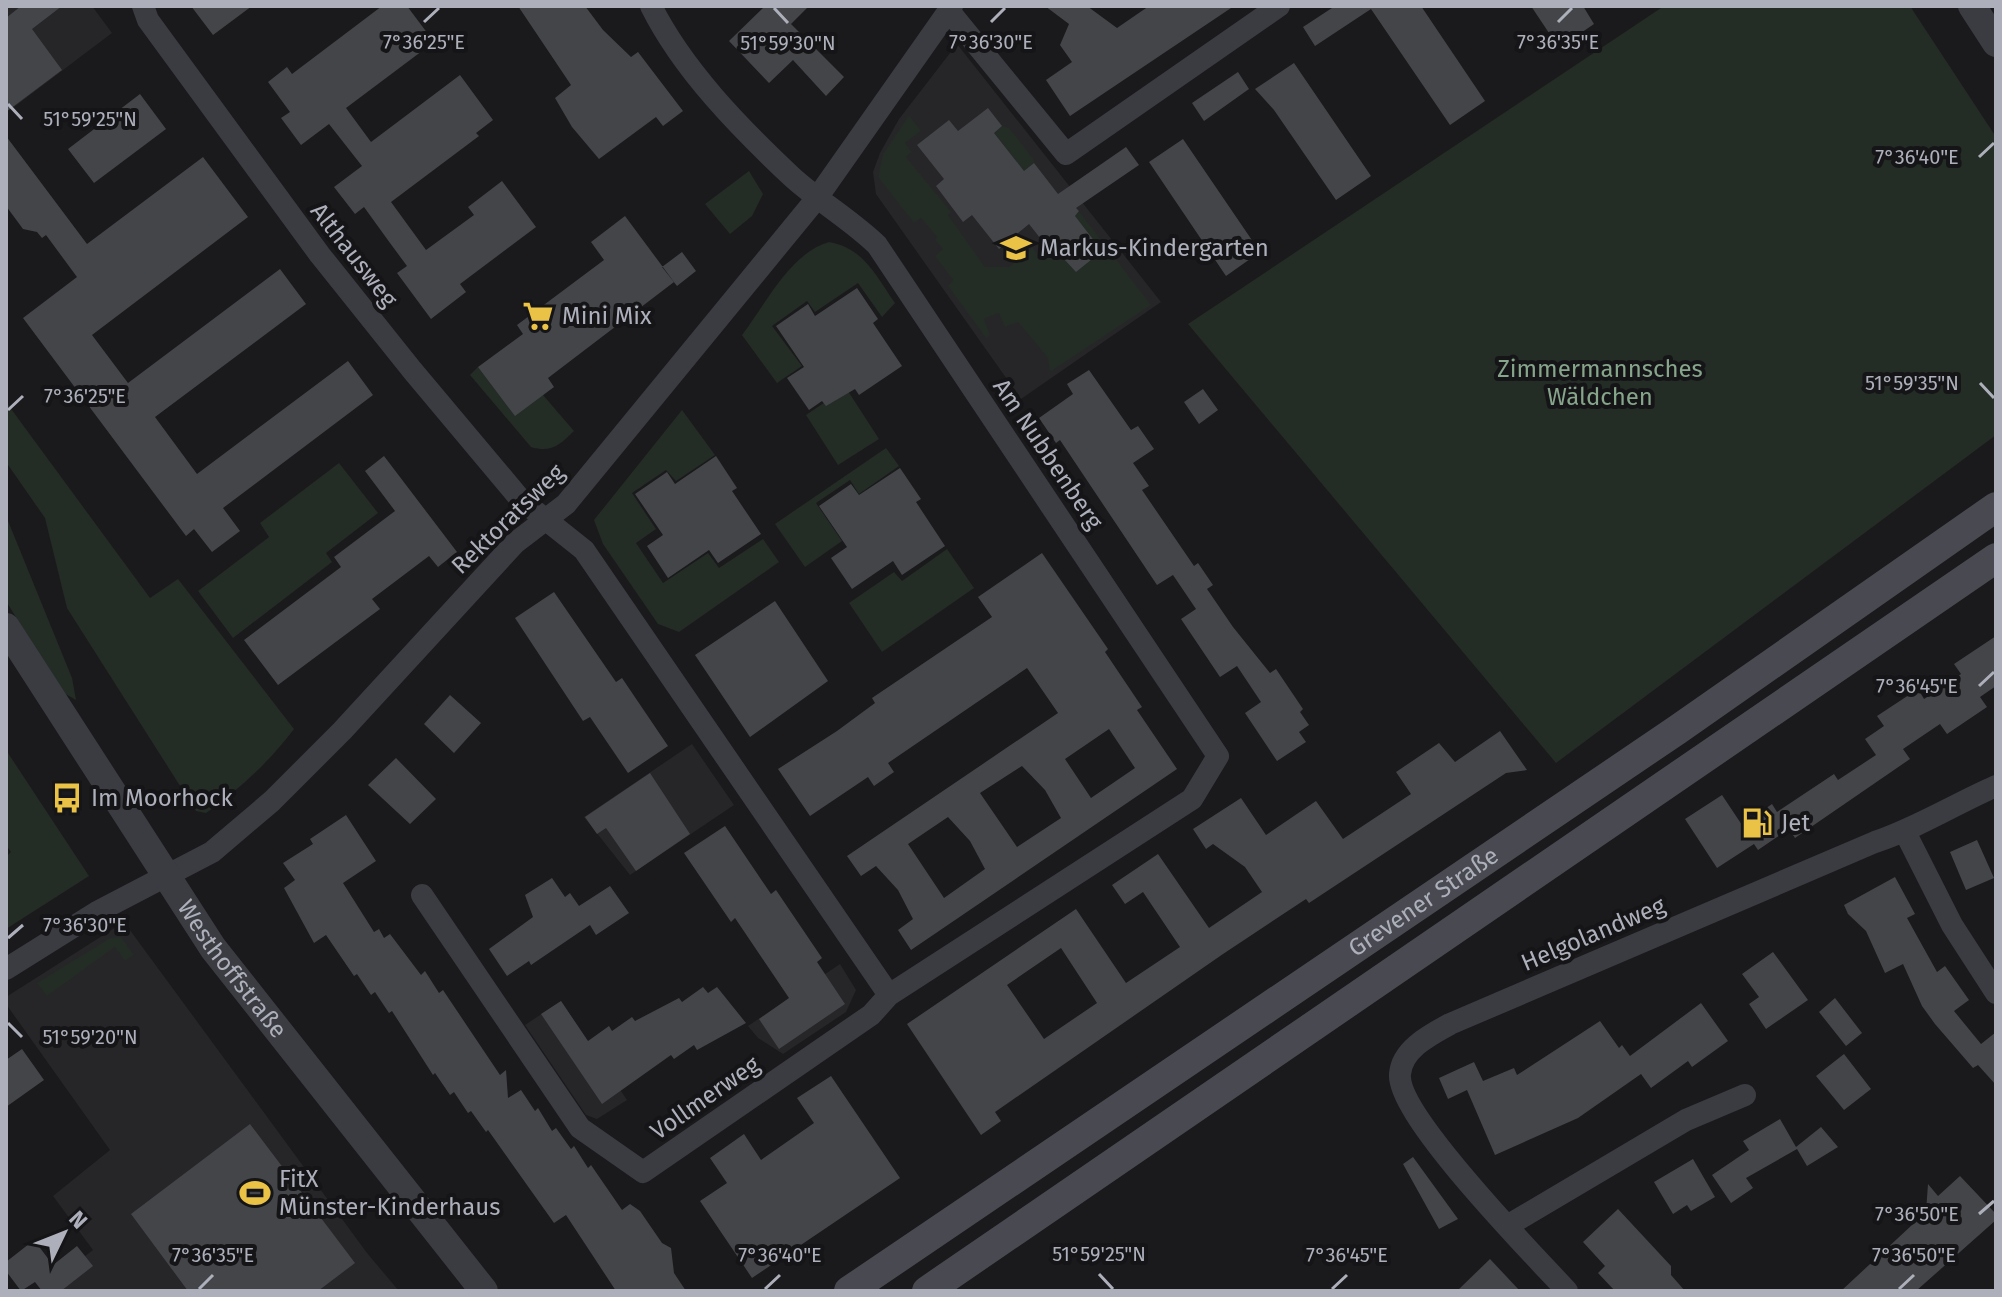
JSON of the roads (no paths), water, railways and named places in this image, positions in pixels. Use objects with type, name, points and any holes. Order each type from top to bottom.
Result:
[{"type":"main road","name":"Grevener Straße","points":[[849,1291],[1677,730],[1996,507]]},
{"type":"main road","name":"Grevener Straße","points":[[927,1291],[1996,558]]},
{"type":"street","name":"Althausweg","points":[[143,6],[148,20],[320,255],[521,500],[545,519]]},
{"type":"street","points":[[651,6],[668,41],[720,101],[817,198]]},
{"type":"street","points":[[950,8],[1066,154],[1279,6]]},
{"type":"street","points":[[1972,6],[1996,43]]},
{"type":"street","name":"Rektoratsweg","points":[[6,969],[97,912],[212,852],[272,801],[342,731],[515,543],[576,492],[817,198],[950,8]]},
{"type":"street","name":"Am Nubbenberg","points":[[817,198],[850,220],[885,256],[1218,756]]},
{"type":"street","points":[[545,519],[584,550],[889,995]]},
{"type":"street","name":"Westhoffstraße","points":[[6,627],[167,877],[237,979],[484,1291]]},
{"type":"street","name":"Vollmerweg","points":[[422,895],[580,1128],[643,1172],[871,1015],[889,995],[1192,799],[1218,756]]},
{"type":"street","name":"Helgolandweg","points":[[1567,1291],[1455,1166],[1412,1108],[1399,1078],[1402,1064],[1413,1048],[1450,1024],[1875,842],[1905,832],[1939,811],[1996,786]]},
{"type":"street","points":[[1905,832],[1952,925],[1996,993]]},
{"type":"street","points":[[1507,1226],[1686,1120],[1745,1095]]},
{"type":"place","name":"Markus-Kindergarten","points":[[1016,248]]},
{"type":"place","name":"Mini Mix","points":[[538,316]]},
{"type":"place","name":"Im Moorhock","points":[[67,798]]},
{"type":"place","name":"Jet","points":[[1757,823]]},
{"type":"place","name":"FitX Münster-Kinderhaus","points":[[255,1193]]},
{"type":"park label","name":"Zimmermannsches Wäldchen","points":[[1600,383]]}]
